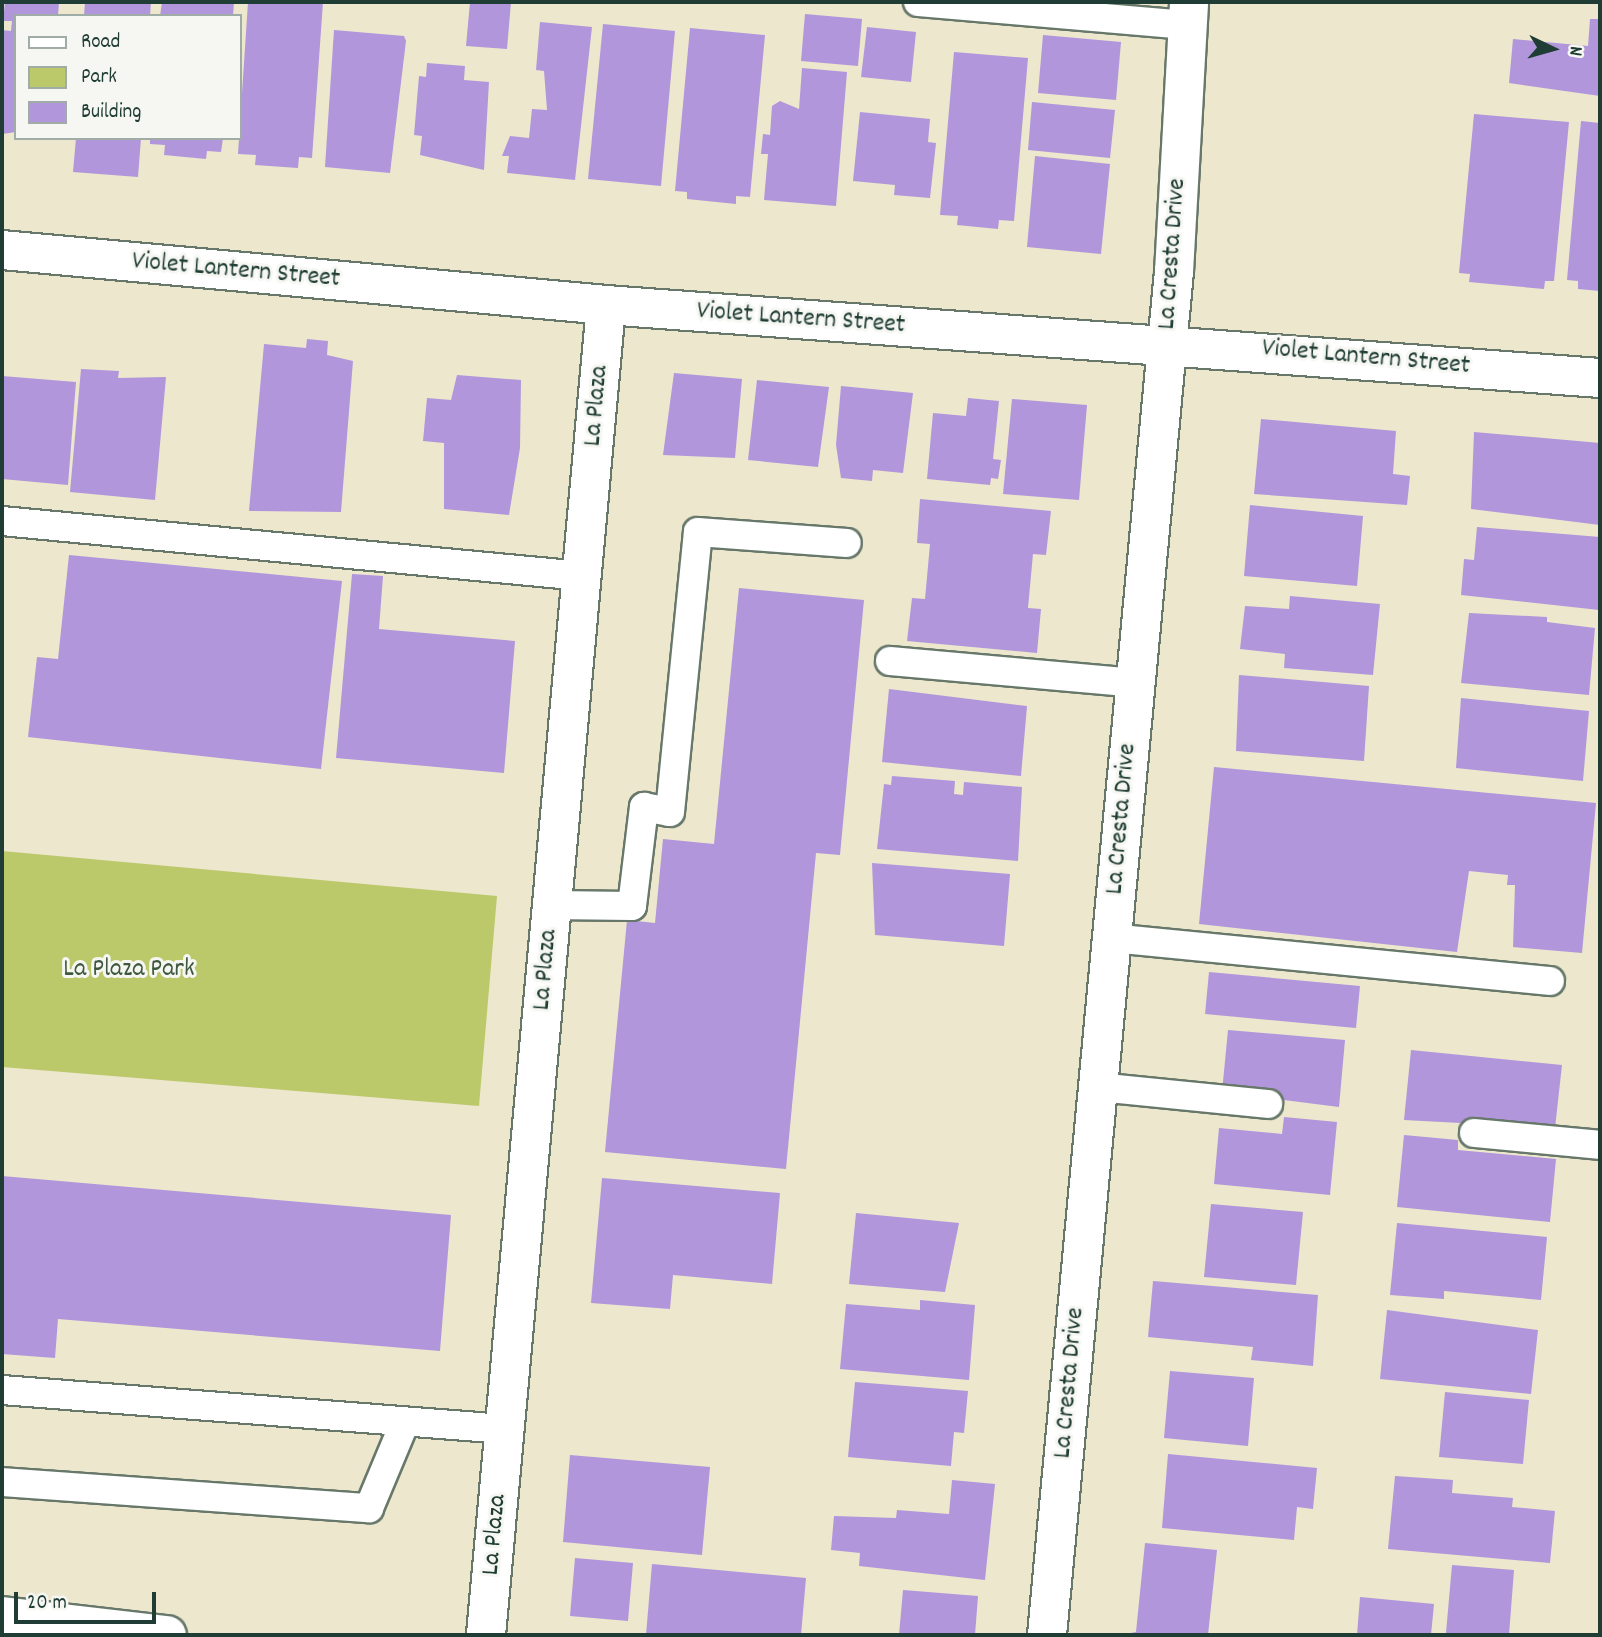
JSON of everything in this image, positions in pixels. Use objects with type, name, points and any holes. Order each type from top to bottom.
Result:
[{"type":"street","name":"La Cresta Drive","points":[[1047,1635],[1166,343],[1188,13]]},
{"type":"street","name":"Violet Lantern Street","points":[[2,250],[607,305],[1166,343],[1600,378]]},
{"type":"street","name":"La Plaza","points":[[486,1635],[607,305]]},
{"type":"street","points":[[2,1616],[167,1635]]},
{"type":"lane","points":[[918,2],[1188,13]]},
{"type":"lane","points":[[2,521],[582,576]]},
{"type":"lane","points":[[552,905],[632,906],[644,807],[670,812],[698,532],[847,543]]},
{"type":"lane","points":[[890,661],[1135,684]]},
{"type":"lane","points":[[1111,938],[1550,981]]},
{"type":"lane","points":[[1098,1087],[1268,1104]]},
{"type":"lane","points":[[1474,1133],[1600,1145]]},
{"type":"lane","points":[[2,1390],[504,1429]]},
{"type":"lane","points":[[2,1482],[369,1508],[405,1422]]},
{"type":"green space","name":"La Plaza Park","points":[[2,851],[497,896],[479,1106],[2,1067]]},
{"type":"building","points":[[5,2],[59,2],[58,14],[14,14],[14,132],[2,134],[2,30],[11,31],[12,21],[3,21]]},
{"type":"building","points":[[85,2],[151,2],[150,14],[84,14]]},
{"type":"building","points":[[162,2],[234,2],[233,14],[160,14]]},
{"type":"building","points":[[248,2],[323,2],[312,158],[299,157],[298,168],[255,165],[256,155],[238,154],[239,140],[242,140]]},
{"type":"building","points":[[470,2],[511,2],[507,49],[466,46]]},
{"type":"building","points":[[805,14],[862,19],[858,66],[801,61]]},
{"type":"building","points":[[1590,19],[1600,19],[1600,96],[1509,83],[1513,39],[1588,46]]},
{"type":"building","points":[[540,22],[592,27],[575,180],[507,173],[509,156],[502,156],[510,136],[529,138],[532,109],[547,110],[544,71],[536,70]]},
{"type":"building","points":[[603,24],[675,31],[661,186],[588,179]]},
{"type":"building","points":[[867,27],[916,32],[911,82],[861,77]]},
{"type":"building","points":[[690,28],[765,35],[750,197],[736,196],[736,204],[687,199],[687,192],[675,191]]},
{"type":"building","points":[[334,30],[404,36],[406,41],[390,173],[325,167]]},
{"type":"building","points":[[1043,35],[1121,42],[1116,100],[1038,93]]},
{"type":"building","points":[[954,52],[1028,58],[1014,221],[999,220],[998,229],[957,225],[958,216],[940,215]]},
{"type":"building","points":[[427,63],[465,66],[464,80],[489,82],[484,170],[420,155],[422,136],[414,135],[419,76],[426,77]]},
{"type":"building","points":[[802,68],[847,72],[836,206],[764,200],[768,154],[761,154],[763,134],[770,135],[772,106],[780,101],[799,109]]},
{"type":"building","points":[[1032,102],[1115,110],[1110,158],[1028,150]]},
{"type":"building","points":[[860,112],[930,119],[928,142],[936,143],[930,198],[894,195],[895,185],[853,181]]},
{"type":"building","points":[[1474,114],[1569,122],[1554,281],[1545,281],[1544,289],[1469,282],[1470,274],[1459,273]]},
{"type":"building","points":[[1581,121],[1600,123],[1600,291],[1578,289],[1578,281],[1567,280]]},
{"type":"building","points":[[76,140],[141,140],[138,177],[73,172]]},
{"type":"building","points":[[150,140],[223,140],[221,152],[207,151],[206,159],[164,155],[165,145],[150,144]]},
{"type":"building","points":[[1035,156],[1110,164],[1101,254],[1027,247]]},
{"type":"building","points":[[307,339],[328,341],[327,355],[353,361],[341,512],[249,511],[264,344],[306,348]]},
{"type":"building","points":[[81,369],[119,371],[118,378],[166,377],[155,500],[70,492]]},
{"type":"building","points":[[674,373],[742,379],[735,458],[663,455]]},
{"type":"building","points":[[457,375],[521,380],[520,448],[509,515],[444,509],[444,443],[423,441],[427,398],[451,400]]},
{"type":"building","points":[[2,376],[76,382],[68,485],[2,479]]},
{"type":"building","points":[[757,380],[829,387],[818,467],[748,460]]},
{"type":"building","points":[[841,386],[913,393],[903,473],[873,470],[872,481],[841,478],[836,445]]},
{"type":"building","points":[[968,398],[999,401],[993,459],[1001,460],[998,479],[991,478],[990,485],[927,479],[933,413],[966,416]]},
{"type":"building","points":[[1012,399],[1087,405],[1079,500],[1003,494]]},
{"type":"building","points":[[1261,419],[1396,431],[1393,474],[1410,476],[1407,505],[1254,494]]},
{"type":"building","points":[[1474,432],[1600,443],[1600,525],[1471,509]]},
{"type":"building","points":[[920,499],[1051,511],[1046,555],[1033,554],[1028,608],[1041,609],[1037,653],[907,641],[912,598],[925,599],[930,544],[917,543]]},
{"type":"building","points":[[1250,505],[1363,516],[1357,586],[1244,576]]},
{"type":"building","points":[[1477,527],[1600,537],[1599,610],[1461,595],[1464,559],[1474,560]]},
{"type":"building","points":[[69,555],[342,581],[321,769],[28,737],[37,657],[58,659]]},
{"type":"building","points":[[352,574],[383,576],[379,629],[515,641],[504,773],[336,758]]},
{"type":"building","points":[[739,588],[864,600],[840,855],[816,853],[786,1169],[605,1152],[627,920],[655,923],[663,839],[714,844]]},
{"type":"building","points":[[1290,596],[1380,604],[1373,675],[1284,668],[1285,654],[1240,649],[1245,606],[1289,609]]},
{"type":"building","points":[[1469,613],[1547,617],[1547,622],[1595,628],[1589,695],[1461,683]]},
{"type":"building","points":[[1239,675],[1369,686],[1364,761],[1236,751]]},
{"type":"building","points":[[889,689],[1027,706],[1021,776],[882,762]]},
{"type":"building","points":[[1461,698],[1589,711],[1583,781],[1456,768]]},
{"type":"building","points":[[1214,767],[1596,803],[1582,953],[1513,947],[1515,885],[1507,885],[1508,875],[1469,871],[1457,952],[1199,924]]},
{"type":"building","points":[[892,776],[955,781],[954,794],[963,795],[964,782],[1022,787],[1018,861],[877,849],[884,784],[891,785]]},
{"type":"building","points":[[872,863],[1010,874],[1004,946],[875,935]]},
{"type":"building","points":[[1209,972],[1360,986],[1356,1028],[1205,1014]]},
{"type":"building","points":[[1228,1030],[1345,1040],[1339,1107],[1222,1092]]},
{"type":"building","points":[[1411,1050],[1562,1065],[1555,1128],[1404,1120]]},
{"type":"building","points":[[1284,1117],[1337,1122],[1330,1195],[1214,1184],[1219,1128],[1282,1134]]},
{"type":"building","points":[[1404,1135],[1458,1140],[1458,1150],[1556,1159],[1550,1222],[1397,1207]]},
{"type":"building","points":[[2,1176],[451,1215],[440,1351],[58,1319],[55,1358],[2,1354]]},
{"type":"building","points":[[602,1178],[780,1193],[772,1284],[673,1275],[670,1309],[591,1303]]},
{"type":"building","points":[[1211,1204],[1303,1212],[1296,1285],[1204,1277]]},
{"type":"building","points":[[856,1213],[959,1223],[945,1292],[849,1284]]},
{"type":"building","points":[[1397,1223],[1547,1237],[1541,1300],[1444,1291],[1444,1299],[1390,1295]]},
{"type":"building","points":[[1153,1281],[1318,1295],[1313,1366],[1251,1360],[1253,1347],[1148,1337]]},
{"type":"building","points":[[920,1300],[975,1305],[969,1380],[840,1369],[846,1304],[920,1310]]},
{"type":"building","points":[[1387,1310],[1538,1330],[1531,1394],[1380,1379]]},
{"type":"building","points":[[1170,1371],[1254,1378],[1248,1446],[1164,1438]]},
{"type":"building","points":[[855,1382],[968,1391],[964,1433],[954,1432],[951,1466],[848,1457]]},
{"type":"building","points":[[1445,1392],[1529,1400],[1523,1464],[1439,1457]]},
{"type":"building","points":[[1168,1454],[1317,1468],[1313,1509],[1297,1507],[1294,1540],[1162,1528]]},
{"type":"building","points":[[570,1455],[710,1467],[702,1555],[563,1542]]},
{"type":"building","points":[[1395,1476],[1453,1480],[1452,1493],[1513,1498],[1512,1507],[1555,1511],[1550,1563],[1388,1549]]},
{"type":"building","points":[[952,1480],[995,1484],[985,1580],[859,1566],[860,1553],[831,1550],[834,1516],[896,1518],[897,1510],[949,1514]]},
{"type":"building","points":[[1145,1543],[1217,1550],[1208,1635],[1120,1635],[1136,1632]]},
{"type":"building","points":[[575,1558],[633,1563],[628,1621],[570,1616]]},
{"type":"building","points":[[652,1564],[806,1578],[801,1635],[646,1635]]},
{"type":"building","points":[[1452,1565],[1514,1570],[1509,1635],[1446,1633]]},
{"type":"building","points":[[903,1590],[978,1596],[975,1635],[899,1635]]},
{"type":"building","points":[[1360,1597],[1434,1604],[1431,1635],[1357,1635]]}]
